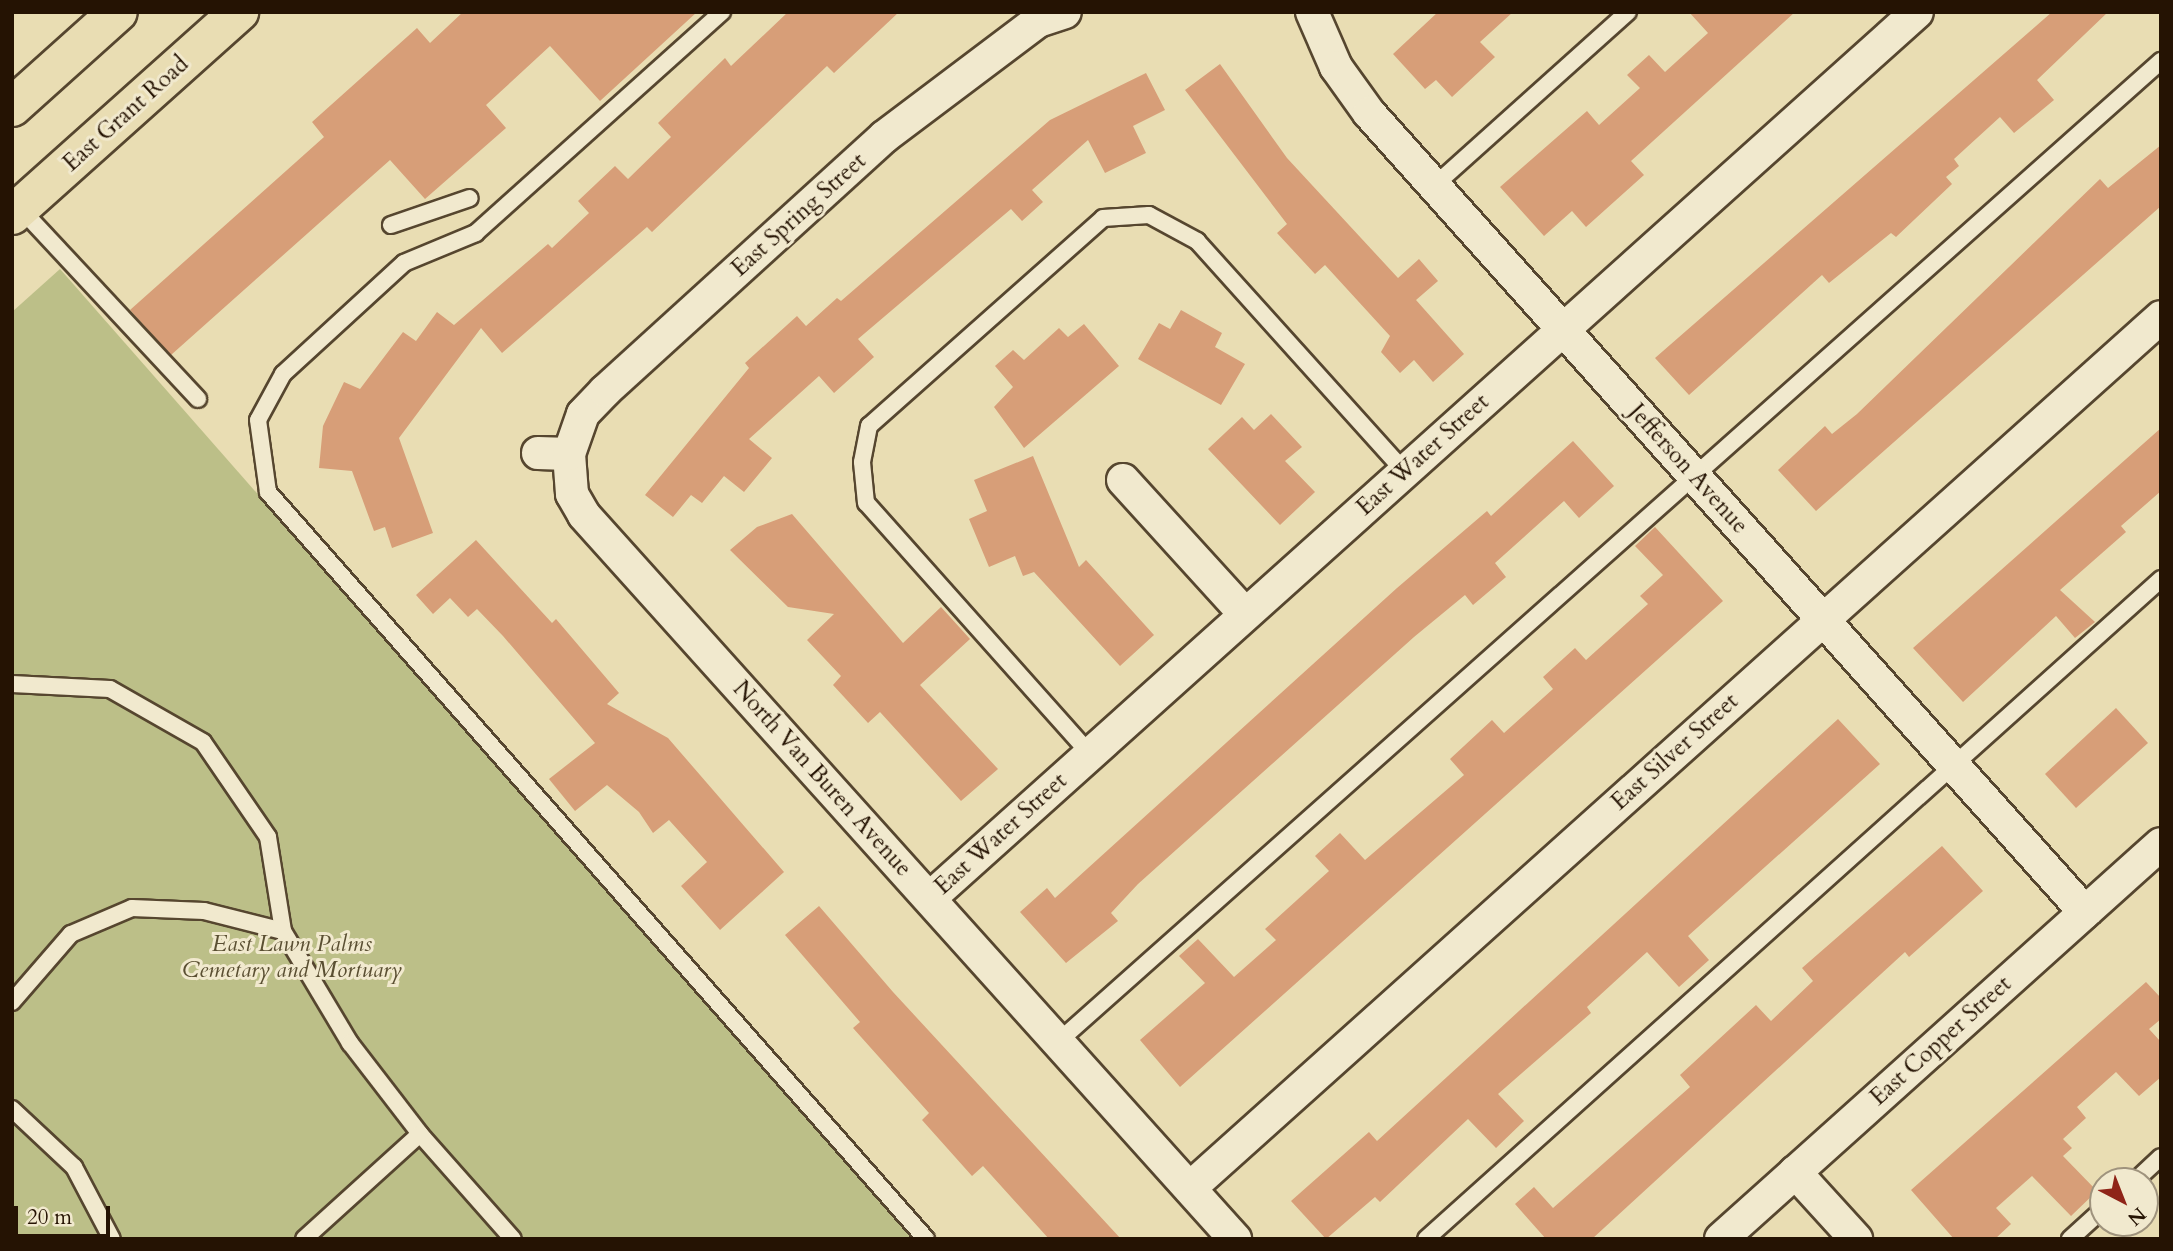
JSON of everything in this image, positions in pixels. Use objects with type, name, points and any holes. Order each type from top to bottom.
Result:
[{"type":"main road","points":[[12,107],[118,12]]},
{"type":"main road","name":"East Grant Road","points":[[16,212],[239,12]]},
{"type":"street","name":"East Spring Street","points":[[569,454],[583,414],[605,391],[884,137],[1038,21],[1065,12]]},
{"type":"street","name":"Jefferson Avenue","points":[[1312,12],[1352,91],[2085,912]]},
{"type":"street","name":"East Water Street","points":[[930,898],[1917,12]]},
{"type":"street","name":"East Silver Street","points":[[1190,1188],[2161,317]]},
{"type":"street","points":[[538,453],[569,454]]},
{"type":"street","name":"North Van Buren Avenue","points":[[569,454],[572,494],[584,515],[1235,1239]]},
{"type":"street","points":[[1124,480],[1245,614]]},
{"type":"street","name":"East Copper Street","points":[[1721,1239],[2161,844]]},
{"type":"street","points":[[1795,1172],[1856,1239]]},
{"type":"lane","points":[[722,12],[476,233],[404,263],[283,374],[258,420],[268,492],[926,1239]]},
{"type":"lane","points":[[1435,185],[1628,12]]},
{"type":"lane","points":[[1059,1041],[1693,474],[2161,61]]},
{"type":"lane","points":[[391,225],[470,198]]},
{"type":"lane","points":[[16,212],[198,399]]},
{"type":"lane","points":[[1090,754],[866,503],[862,461],[869,426],[1104,218],[1149,215],[1197,241],[1404,471]]},
{"type":"lane","points":[[1426,1239],[2161,579]]},
{"type":"lane","points":[[12,684],[110,689],[204,742],[268,837],[283,931],[350,1043],[420,1134],[513,1239]]},
{"type":"lane","points":[[12,1002],[71,934],[132,908],[204,911],[283,931]]},
{"type":"lane","points":[[12,1109],[74,1167],[112,1239]]},
{"type":"lane","points":[[304,1239],[420,1134]]},
{"type":"lane","points":[[2070,1239],[2089,1222]]},
{"type":"green space","name":"East Lawn Palms Cemetary and Mortuary","points":[[60,269],[912,1239],[12,1239],[12,312]]},
{"type":"building","points":[[463,12],[697,12],[600,101],[550,46],[486,105],[506,128],[425,199],[390,160],[171,355],[130,310],[324,137],[312,122],[417,28],[430,43]]},
{"type":"building","points":[[788,12],[899,12],[834,73],[827,66],[652,232],[647,227],[502,353],[481,328],[399,438],[433,533],[392,548],[385,527],[374,531],[352,471],[319,468],[323,426],[344,382],[360,389],[403,332],[416,341],[437,312],[454,325],[548,244],[552,248],[589,213],[578,201],[615,166],[628,179],[671,137],[658,123],[725,58],[731,66]]},
{"type":"building","points":[[1438,12],[1513,12],[1480,42],[1495,57],[1452,97],[1436,80],[1425,89],[1393,54]]},
{"type":"building","points":[[1689,12],[1795,12],[1631,161],[1644,175],[1586,227],[1572,211],[1544,236],[1500,187],[1587,111],[1599,125],[1640,88],[1627,75],[1649,55],[1665,72],[1708,33]]},
{"type":"building","points":[[2052,12],[2108,12],[2037,80],[2054,100],[2014,133],[2000,117],[1954,159],[1959,166],[1946,177],[1952,184],[1896,237],[1891,233],[1829,283],[1822,275],[1689,395],[1655,358]]},
{"type":"building","points":[[1220,64],[1287,158],[1398,278],[1419,259],[1438,281],[1416,300],[1464,354],[1433,382],[1414,360],[1400,373],[1381,352],[1390,336],[1325,265],[1315,274],[1277,233],[1287,224],[1185,90]]},
{"type":"building","points":[[1146,73],[1165,110],[1133,126],[1146,153],[1105,173],[1088,140],[1032,190],[1043,202],[1022,221],[1011,209],[858,339],[874,357],[834,393],[819,376],[749,439],[772,458],[744,492],[724,476],[702,503],[691,495],[673,517],[645,495],[749,368],[745,363],[797,316],[806,326],[837,298],[841,301],[1050,120]]},
{"type":"building","points":[[2161,145],[2161,206],[1816,511],[1778,470],[1825,426],[1832,434],[1857,414],[2100,179],[2108,188]]},
{"type":"building","points":[[1181,310],[1222,333],[1215,347],[1245,364],[1221,405],[1138,359],[1159,323],[1170,329]]},
{"type":"building","points":[[1084,324],[1119,366],[1024,448],[994,407],[1013,387],[995,366],[1013,350],[1024,360],[1059,328],[1068,337]]},
{"type":"building","points":[[1271,414],[1302,447],[1285,461],[1315,492],[1280,525],[1208,449],[1242,417],[1254,430]]},
{"type":"building","points":[[2161,428],[2161,491],[2121,526],[2126,532],[2060,590],[2095,622],[2075,638],[2056,616],[1963,702],[1913,648]]},
{"type":"building","points":[[1573,441],[1614,486],[1579,518],[1564,501],[1495,563],[1506,577],[1473,605],[1465,595],[1414,637],[1138,884],[1111,913],[1118,921],[1066,963],[1020,912],[1047,888],[1055,898],[1397,588],[1487,511],[1491,516]]},
{"type":"building","points":[[1033,456],[1079,567],[1086,560],[1154,635],[1120,666],[1034,572],[1023,576],[1015,556],[989,567],[969,519],[987,511],[974,480]]},
{"type":"building","points":[[792,514],[903,643],[941,607],[970,639],[920,685],[998,769],[961,801],[880,712],[868,723],[833,685],[841,676],[807,640],[834,614],[788,607],[730,550],[757,527]]},
{"type":"building","points":[[1655,527],[1723,601],[1180,1087],[1140,1040],[1205,983],[1179,956],[1198,939],[1234,977],[1276,940],[1265,929],[1329,871],[1315,856],[1340,833],[1365,860],[1464,775],[1450,759],[1492,720],[1504,733],[1553,689],[1543,677],[1575,648],[1586,660],[1648,604],[1640,596],[1663,575],[1635,546]]},
{"type":"building","points":[[476,540],[552,623],[556,619],[619,693],[607,704],[668,738],[784,872],[720,930],[681,886],[707,862],[669,820],[653,833],[639,812],[607,785],[575,811],[549,779],[595,743],[503,636],[477,609],[468,617],[450,598],[433,614],[416,595]]},
{"type":"building","points":[[2116,708],[2148,743],[2076,808],[2045,774]]},
{"type":"building","points":[[1838,719],[1880,764],[1688,936],[1709,960],[1679,987],[1647,952],[1587,1007],[1591,1013],[1498,1094],[1524,1121],[1496,1148],[1468,1119],[1380,1202],[1375,1197],[1326,1239],[1291,1201],[1369,1132],[1377,1141]]},
{"type":"building","points":[[1942,846],[1983,891],[1909,957],[1905,952],[1592,1239],[1546,1239],[1515,1204],[1534,1187],[1553,1208],[1690,1087],[1680,1075],[1756,1005],[1771,1021],[1813,981],[1802,968]]},
{"type":"building","points":[[819,906],[893,992],[1121,1239],[1049,1239],[983,1166],[972,1176],[922,1120],[929,1113],[853,1028],[860,1022],[785,935]]},
{"type":"building","points":[[2146,982],[2161,998],[2161,1019],[2149,1029],[2161,1042],[2161,1077],[2139,1096],[2116,1072],[2077,1107],[2086,1118],[2063,1139],[2072,1148],[2063,1156],[2089,1183],[2089,1199],[2071,1216],[2032,1176],[1996,1208],[2011,1224],[1995,1239],[1954,1239],[1911,1190]]}]
